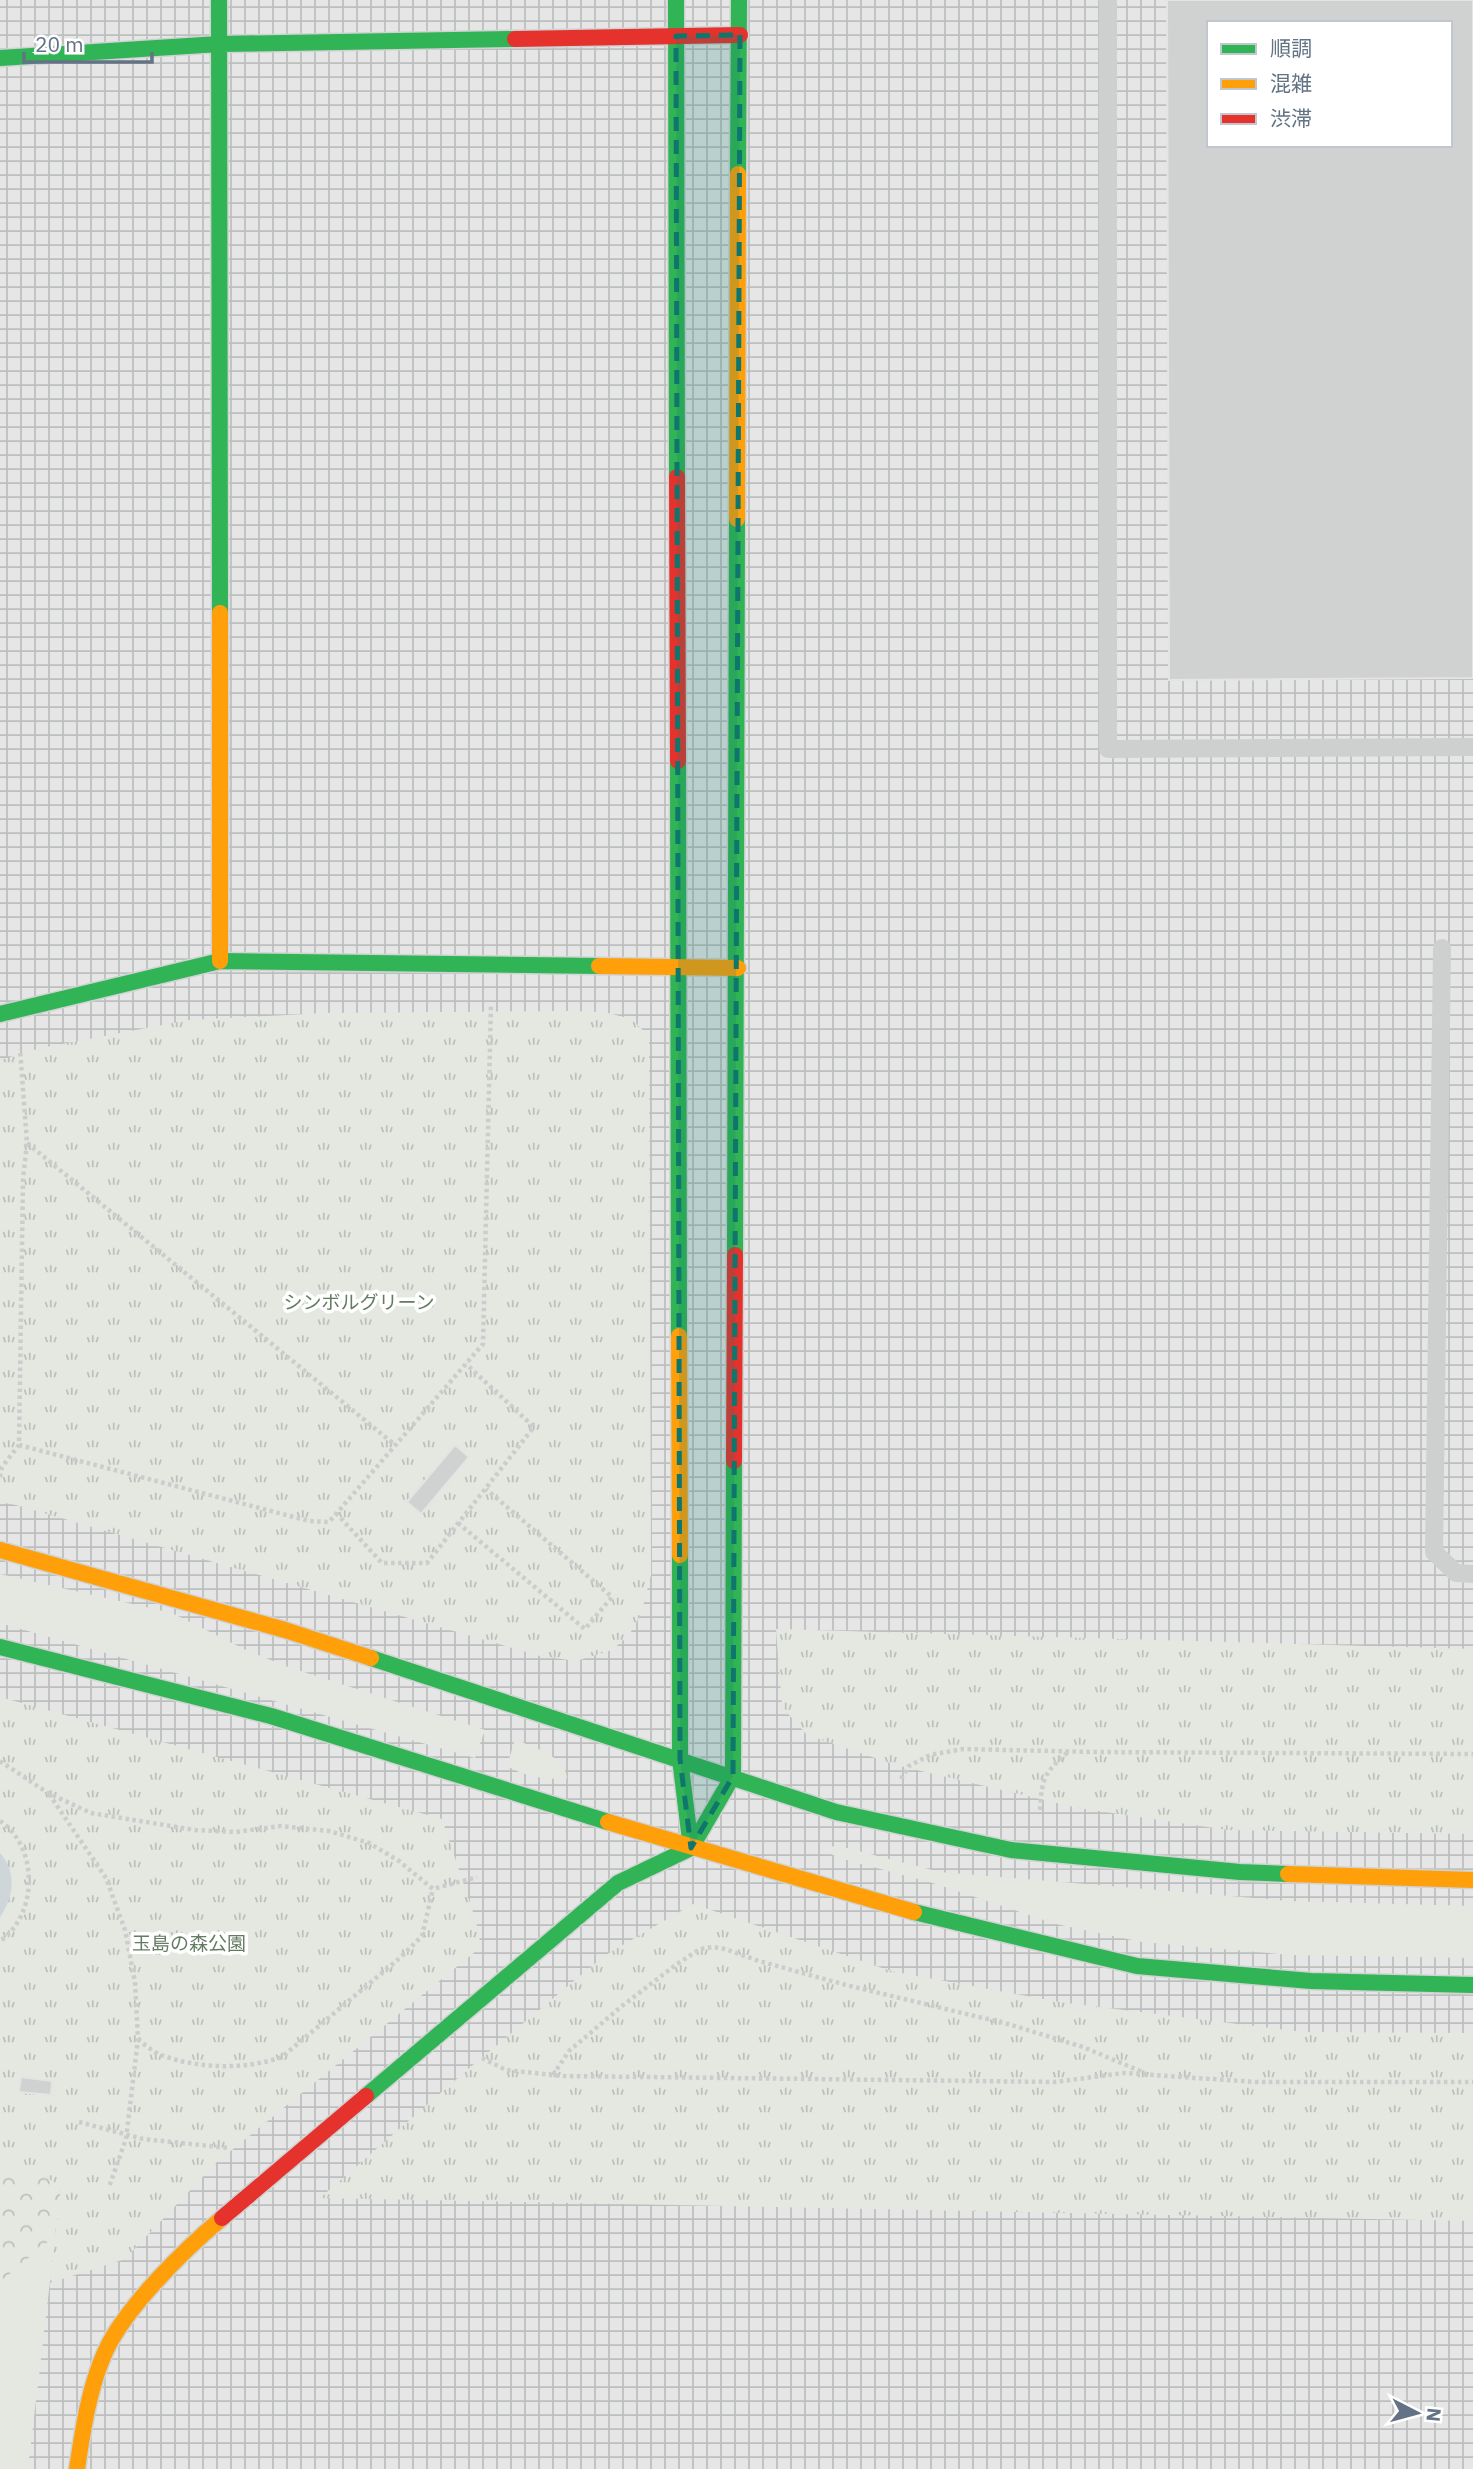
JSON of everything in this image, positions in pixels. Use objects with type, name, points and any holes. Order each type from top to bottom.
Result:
[{"type":"street","points":[[219,0],[220,961]]},
{"type":"street","points":[[676,0],[680,1759],[691,1848]]},
{"type":"street","points":[[77,2469],[94,2381],[113,2336],[203,2234],[618,1883],[691,1848],[733,1776],[738,968],[739,0]]},
{"type":"street","points":[[0,58],[219,44],[740,35]]},
{"type":"street","points":[[8,1012],[220,961],[738,968]]},
{"type":"street","points":[[0,1550],[285,1630],[836,1811],[1011,1850],[1240,1872],[1473,1880]]},
{"type":"street","points":[[0,1647],[271,1716],[691,1848],[879,1903],[1137,1966],[1311,1981],[1473,1985]]},
{"type":"lane","points":[[1108,0],[1108,749],[1473,747]]},
{"type":"lane","points":[[1442,948],[1434,1552],[1456,1573],[1473,1574]]},
{"type":"path","points":[[19,1445],[309,1521],[328,1521],[336,1513],[483,1345],[493,965]]},
{"type":"path","points":[[0,1477],[2,1467],[19,1445],[23,1179],[27,1143],[21,1054],[8,1012]]},
{"type":"path","points":[[27,1143],[395,1445]]},
{"type":"path","points":[[336,1513],[382,1563],[427,1563],[534,1427],[466,1364]]},
{"type":"path","points":[[458,1523],[585,1629],[612,1597],[485,1489]]},
{"type":"path","points":[[901,1779],[909,1766],[930,1755],[963,1749],[1473,1754]]},
{"type":"path","points":[[1040,1810],[1042,1787],[1048,1769],[1069,1752]]},
{"type":"path","points":[[0,1761],[48,1793],[90,1813],[195,1830],[236,1832],[281,1826],[329,1832],[369,1843],[399,1861],[433,1889]]},
{"type":"path","points":[[48,1793],[106,1878],[125,1930],[135,1982],[138,2039],[127,2134],[109,2187]]},
{"type":"path","points":[[0,1821],[20,1843],[28,1867],[29,1891],[22,1916],[0,1941]]},
{"type":"path","points":[[433,1889],[477,1877]]},
{"type":"path","points":[[138,2039],[159,2055],[191,2062],[242,2067],[282,2057],[401,1957],[422,1936],[433,1889]]},
{"type":"path","points":[[553,2075],[569,2051],[622,2006],[677,1964],[701,1949],[713,1947],[846,1985],[1008,2024],[1083,2047],[1149,2075]]},
{"type":"path","points":[[482,2058],[506,2070],[553,2075],[1055,2082],[1124,2073],[1255,2082],[1473,2082]]},
{"type":"path","points":[[79,2122],[143,2139],[229,2148]]},
{"type":"highlighted area","points":[[740,35],[733,1776],[691,1848],[680,1759],[676,36]]},
{"type":"shaded area","points":[[0,0],[1473,0],[1473,2469],[0,2469]]},
{"type":"shaded area","points":[[0,1853],[9,1868],[12,1885],[0,1917]]},
{"type":"green space","name":"シンボルグリーン","points":[[604,1012],[631,1019],[649,1036],[651,1575],[641,1614],[629,1635],[612,1650],[576,1661],[540,1656],[0,1502],[0,1060],[41,1048],[189,1020],[326,1013]]},
{"type":"green space","points":[[0,1574],[172,1613],[246,1650],[288,1667],[485,1730],[475,1758],[0,1623]]},
{"type":"green space","points":[[776,1629],[1473,1649],[1473,1834],[1228,1830],[1078,1808],[896,1765],[807,1735],[782,1707]]},
{"type":"green space","name":"玉島の森公園","points":[[0,1697],[442,1819],[476,1921],[481,1947],[216,2163],[125,2259],[50,2283],[61,2189],[43,2173],[6,2168],[0,2170]]},
{"type":"green space","points":[[515,1739],[539,1749],[561,1763],[567,1778],[536,1777],[507,1766]]},
{"type":"green space","points":[[835,1845],[940,1872],[1289,1901],[1473,1906],[1473,1958],[1291,1955],[1142,1942],[1056,1924],[933,1883],[839,1858],[831,1854]]},
{"type":"green space","points":[[693,1904],[891,1971],[1059,2002],[1302,2032],[1473,2033],[1473,2221],[320,2198],[604,1956]]},
{"type":"green space","points":[[6,2168],[43,2173],[61,2189],[55,2236],[0,2282],[0,2170]]},
{"type":"green space","points":[[56,2230],[28,2469],[0,2469],[0,2278]]},
{"type":"building","points":[[1167,0],[1473,0],[1473,678],[1169,680]]},
{"type":"building","points":[[455,1445],[469,1457],[421,1514],[407,1502]]},
{"type":"building","points":[[21,2077],[52,2081],[51,2095],[19,2092]]},
{"type":"traffic: fast","points":[[219,0],[220,613]]},
{"type":"traffic: fast","points":[[676,0],[677,477]]},
{"type":"traffic: fast","points":[[738,174],[739,0]]},
{"type":"traffic: fast","points":[[0,58],[219,44],[515,39]]},
{"type":"traffic: fast","points":[[735,1255],[737,519]]},
{"type":"traffic: fast","points":[[678,761],[679,1336]]},
{"type":"traffic: fast","points":[[0,1014],[220,961],[599,966]]},
{"type":"traffic: fast","points":[[366,2096],[618,1883],[691,1848],[733,1776],[734,1461]]},
{"type":"traffic: fast","points":[[680,1555],[680,1759],[691,1848]]},
{"type":"traffic: fast","points":[[0,1647],[271,1716],[608,1822]]},
{"type":"traffic: fast","points":[[371,1658],[836,1812],[1011,1850],[1240,1872],[1288,1874]]},
{"type":"traffic: fast","points":[[914,1912],[1137,1966],[1311,1981],[1473,1985]]},
{"type":"traffic: slow","points":[[737,519],[738,174]]},
{"type":"traffic: slow","points":[[220,613],[220,961]]},
{"type":"traffic: slow","points":[[599,966],[738,968]]},
{"type":"traffic: slow","points":[[679,1336],[680,1555]]},
{"type":"traffic: slow","points":[[0,1550],[285,1630],[371,1658]]},
{"type":"traffic: slow","points":[[608,1822],[914,1912]]},
{"type":"traffic: slow","points":[[1288,1874],[1473,1880]]},
{"type":"traffic: slow","points":[[77,2469],[91,2393],[100,2364],[115,2333],[142,2297],[222,2218]]},
{"type":"traffic: jam","points":[[515,39],[740,35]]},
{"type":"traffic: jam","points":[[677,477],[678,761]]},
{"type":"traffic: jam","points":[[734,1461],[735,1255]]},
{"type":"traffic: jam","points":[[222,2218],[366,2096]]}]
